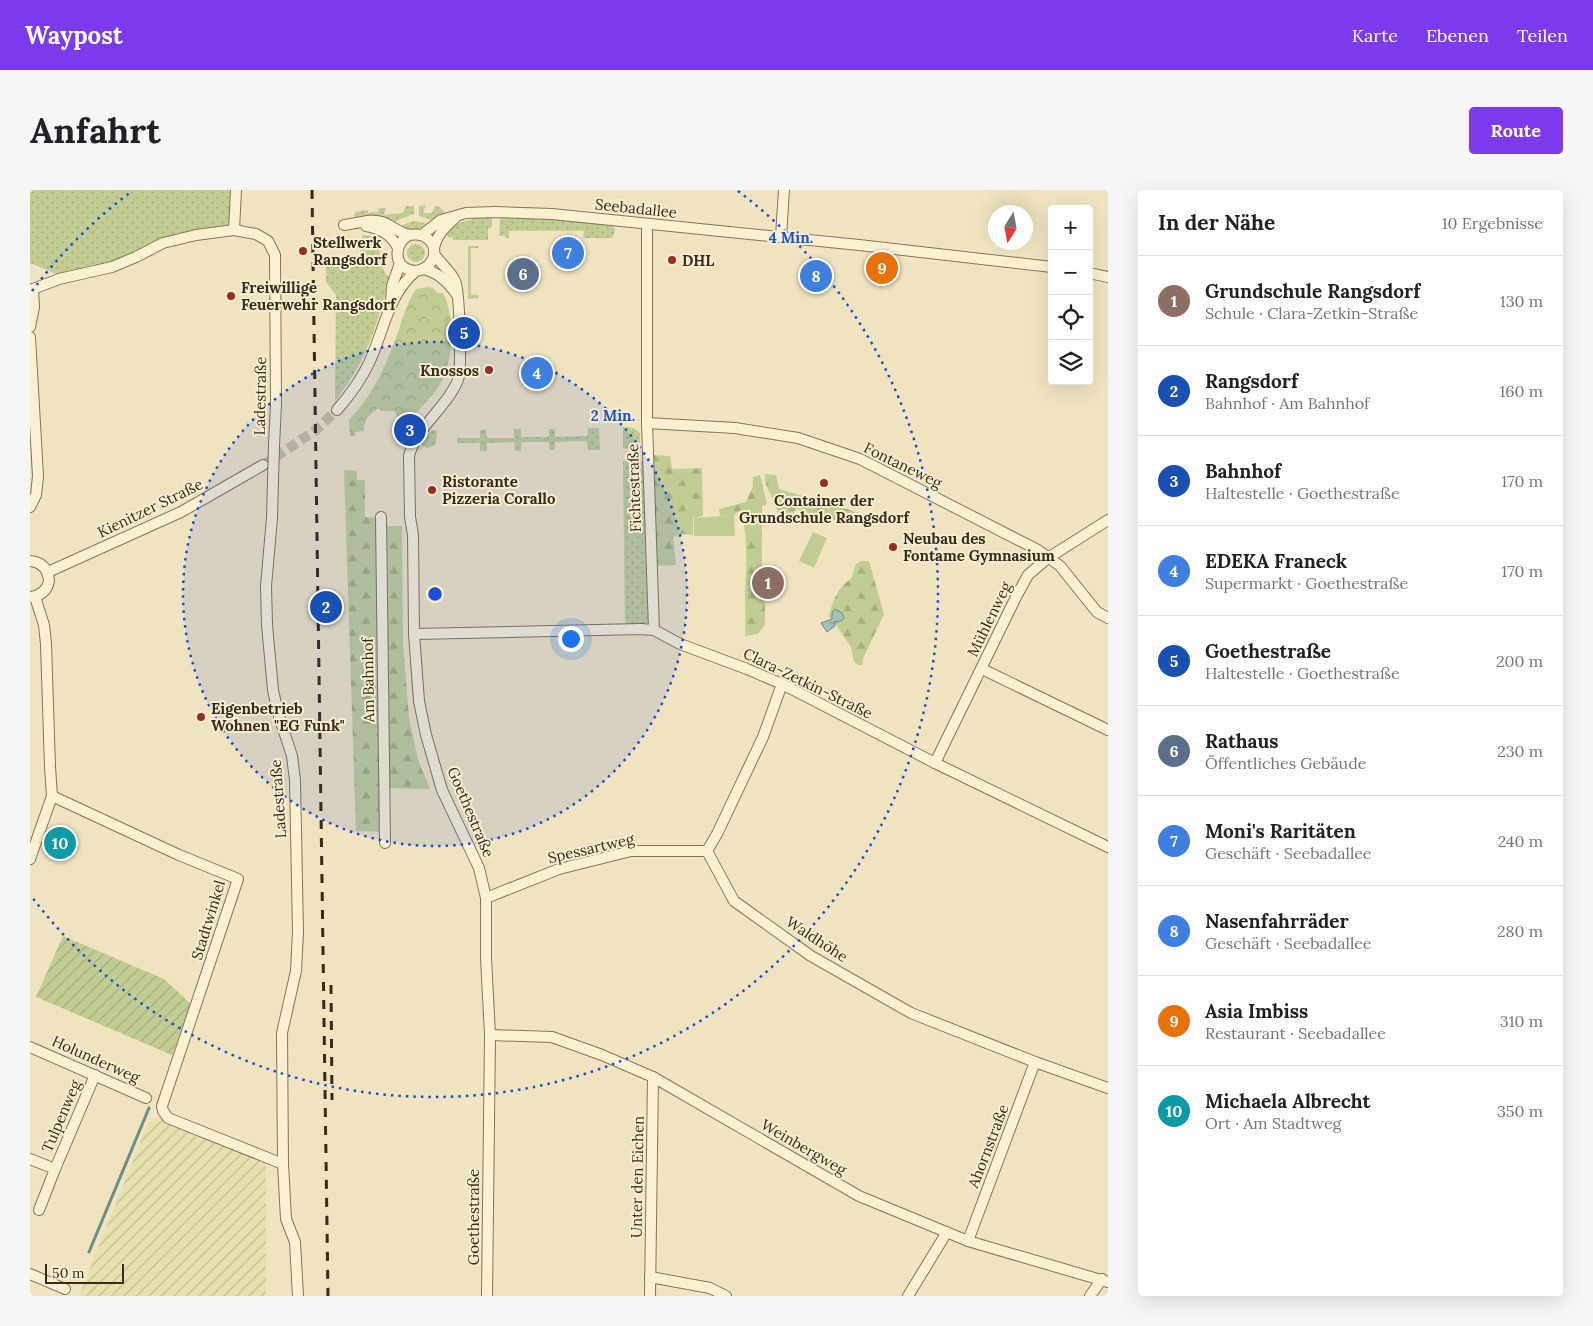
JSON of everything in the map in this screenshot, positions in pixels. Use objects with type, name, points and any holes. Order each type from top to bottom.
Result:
[{"type":"street","points":[[30,327],[34,307],[32,287],[112,267],[163,243],[196,235],[234,230],[236,190]]},
{"type":"street","points":[[781,237],[784,190]]},
{"type":"street","name":"Seebadallee","points":[[422,235],[441,220],[457,216],[496,212],[552,214],[1048,267]]},
{"type":"street","points":[[391,303],[410,276],[431,263],[435,240],[441,231],[457,216]]},
{"type":"street","points":[[398,248],[395,242],[376,227],[349,224],[381,221],[409,235],[422,235],[429,240],[434,251]]},
{"type":"street","name":"Fichtestraße","points":[[647,224],[647,423],[654,630]]},
{"type":"street","name":"Ladestraße","points":[[234,230],[256,234],[268,241],[275,255],[276,404],[272,518],[266,586],[273,690],[278,713],[292,756],[295,780],[298,922],[296,971],[282,1033],[283,1164],[286,1219],[295,1242],[298,1296]]},
{"type":"street","points":[[409,235],[402,240],[398,248],[400,263],[407,269],[431,271],[440,276],[458,296]]},
{"type":"street","name":"Goethestraße","points":[[434,251],[455,280],[458,296],[459,377],[449,396],[414,444],[409,456],[410,517],[413,536],[414,634],[419,701],[426,735],[442,790],[479,868],[486,898],[486,958],[490,1035],[487,1296]]},
{"type":"street","points":[[337,410],[362,378],[376,346],[391,303],[392,286],[400,263]]},
{"type":"street","points":[[1093,275],[1108,277]]},
{"type":"street","points":[[30,337],[38,476],[36,494],[30,507]]},
{"type":"street","name":"Fontaneweg","points":[[647,423],[735,428],[798,438],[860,459],[1038,550],[1060,566],[1097,612],[1108,618]]},
{"type":"street","name":"Kienitzer Straße","points":[[48,572],[181,512],[263,465]]},
{"type":"street","name":"Am Bahnhof","points":[[381,517],[385,843]]},
{"type":"street","name":"Mühlenweg","points":[[935,763],[1028,575],[1048,558],[1108,520]]},
{"type":"street","points":[[30,561],[41,564],[48,572],[48,585],[43,592],[33,597],[44,625],[46,644],[52,796],[30,859]]},
{"type":"street","name":"Clara-Zetkin-Straße","points":[[414,634],[654,630],[685,646],[747,668],[782,684],[935,763],[1108,847]]},
{"type":"street","points":[[982,668],[1108,730]]},
{"type":"street","points":[[707,851],[763,737],[782,684]]},
{"type":"street","name":"Stadtwinkel","points":[[52,796],[179,855],[238,879],[162,1106],[162,1111],[168,1118],[283,1164]]},
{"type":"street","name":"Spessartweg","points":[[486,898],[559,869],[631,851],[707,851]]},
{"type":"street","name":"Waldhöhe","points":[[707,851],[734,901],[811,956],[912,1013],[1035,1062],[1108,1088]]},
{"type":"street","name":"Weinbergweg","points":[[490,1035],[552,1037],[602,1055],[654,1077],[859,1196],[968,1241],[1105,1280]]},
{"type":"street","name":"Holunderweg","points":[[31,1050],[95,1075],[146,1098]]},
{"type":"street","name":"Ahornstraße","points":[[968,1241],[1035,1062]]},
{"type":"street","name":"Tulpenweg","points":[[39,1210],[95,1075]]},
{"type":"street","name":"Unter den Eichen","points":[[650,1296],[654,1077]]},
{"type":"street","name":"Tulpenweg","points":[[30,1159],[55,1169]]},
{"type":"street","points":[[908,1296],[947,1232]]},
{"type":"street","points":[[30,1274],[65,1289]]},
{"type":"street","points":[[650,1277],[710,1288],[726,1296]]},
{"type":"street","points":[[1090,1296],[1105,1280]]},
{"type":"shaded area","points":[[168,1112],[266,1152],[266,1296],[79,1296],[148,1123]]},
{"type":"green space","points":[[30,190],[236,190],[234,230],[196,235],[136,257],[59,275],[30,263]]},
{"type":"green space","points":[[426,205],[423,213],[432,213],[435,206],[440,207],[444,212],[435,221],[419,216],[419,206]]},
{"type":"green space","points":[[406,206],[414,206],[414,214],[394,223],[354,216],[355,212],[368,210],[368,213],[378,212],[379,208],[386,208],[384,215],[403,213]]},
{"type":"green space","points":[[492,217],[492,227],[488,228],[488,240],[453,240],[445,232],[467,220]]},
{"type":"green space","points":[[502,217],[613,225],[615,231],[612,238],[583,238],[584,231],[509,231],[509,238],[506,238],[505,236],[499,236],[500,219]]},
{"type":"green space","points":[[414,221],[429,224],[426,227],[415,229],[399,226]]},
{"type":"green space","points":[[362,235],[372,236],[380,241],[382,266],[390,278],[375,327],[363,357],[335,401],[336,295],[326,282],[326,260],[360,261]]},
{"type":"green space","points":[[416,244],[422,247],[425,253],[422,259],[416,262],[410,259],[407,253],[410,247]]},
{"type":"green space","points":[[468,246],[479,246],[478,248],[471,248],[471,295],[479,295],[478,298],[468,299]]},
{"type":"green space","points":[[430,287],[437,293],[443,293],[450,313],[450,351],[445,375],[428,400],[404,426],[394,411],[381,411],[378,408],[367,418],[364,424],[364,431],[355,432],[355,436],[350,436],[349,420],[370,394],[381,374],[412,295],[416,289]]},
{"type":"green space","points":[[623,427],[634,428],[640,433],[640,442],[634,448],[623,449]]},
{"type":"green space","points":[[588,428],[599,428],[600,450],[588,450],[587,441],[555,442],[555,450],[549,450],[549,442],[521,442],[521,451],[515,451],[514,442],[487,443],[487,451],[480,451],[480,443],[457,443],[457,438],[480,438],[480,430],[486,429],[487,438],[514,438],[514,429],[521,429],[521,437],[549,437],[549,429],[555,429],[555,437],[587,436]]},
{"type":"green space","points":[[432,430],[437,431],[436,444],[431,447],[425,447],[422,445],[422,442]]},
{"type":"green space","points":[[651,455],[670,456],[672,469],[702,468],[703,516],[693,518],[693,535],[680,534],[673,537],[676,565],[652,566]]},
{"type":"green space","points":[[623,461],[645,461],[648,622],[642,626],[625,626]]},
{"type":"green space","points":[[344,470],[357,471],[357,480],[365,480],[365,517],[379,518],[380,526],[402,526],[403,642],[409,718],[418,760],[430,789],[385,788],[384,832],[356,831]]},
{"type":"green space","points":[[765,474],[776,475],[779,489],[867,515],[866,526],[830,519],[796,509],[794,512],[794,523],[786,524],[780,520],[766,485]]},
{"type":"green space","points":[[760,475],[767,504],[762,506],[762,579],[765,601],[765,625],[758,634],[745,636],[746,553],[745,531],[741,510],[734,515],[720,516],[719,509],[746,502],[753,486],[753,477]]},
{"type":"green space","points":[[734,515],[735,536],[694,536],[694,518]]},
{"type":"green space","points":[[813,532],[827,538],[814,568],[799,561]]},
{"type":"green space","points":[[862,561],[869,561],[884,614],[863,659],[863,665],[858,665],[854,662],[851,647],[834,622],[837,620],[832,612],[832,619],[829,616],[839,590],[851,579],[856,564]]},
{"type":"green space","points":[[63,936],[164,979],[191,1004],[172,1055],[36,997]]},
{"type":"water","points":[[835,609],[842,613],[844,618],[841,621],[834,622],[835,626],[827,632],[821,623],[832,619],[832,612]]},
{"type":"waterway","points":[[89,1252],[149,1108]]},
{"type":"tunnel","points":[[263,465],[316,430],[337,410]]},
{"type":"railway","points":[[312,190],[328,1296]]},
{"type":"railway","points":[[331,985],[332,1100]]},
{"type":"place","name":"Stellwerk Rangsdorf","points":[[303,251]]},
{"type":"place","name":"Moni's Raritäten","points":[[568,253]]},
{"type":"place","name":"DHL","points":[[672,260]]},
{"type":"place","name":"Asia Imbiss","points":[[882,268]]},
{"type":"place","name":"Rathaus","points":[[523,274]]},
{"type":"place","name":"Nasenfahrräder","points":[[816,276]]},
{"type":"place","name":"Freiwillige Feuerwehr Rangsdorf","points":[[231,296]]},
{"type":"place","name":"Goethestraße","points":[[464,333]]},
{"type":"place","name":"Knossos","points":[[489,370]]},
{"type":"place","name":"EDEKA Franeck","points":[[537,373]]},
{"type":"place","name":"Bahnhof","points":[[410,430]]},
{"type":"place","name":"Container der Grundschule Rangsdorf","points":[[824,483]]},
{"type":"place","name":"Ristorante Pizzeria Corallo","points":[[432,490]]},
{"type":"place","name":"Neubau des Fontame Gymnasium","points":[[893,547]]},
{"type":"place","name":"Grundschule Rangsdorf","points":[[768,583]]},
{"type":"place","name":"Rangsdorf","points":[[326,607]]},
{"type":"place","name":"Eigenbetrieb Wohnen \"EG Funk\"","points":[[201,717]]},
{"type":"place","name":"Michaela Albrecht","points":[[60,843]]}]
